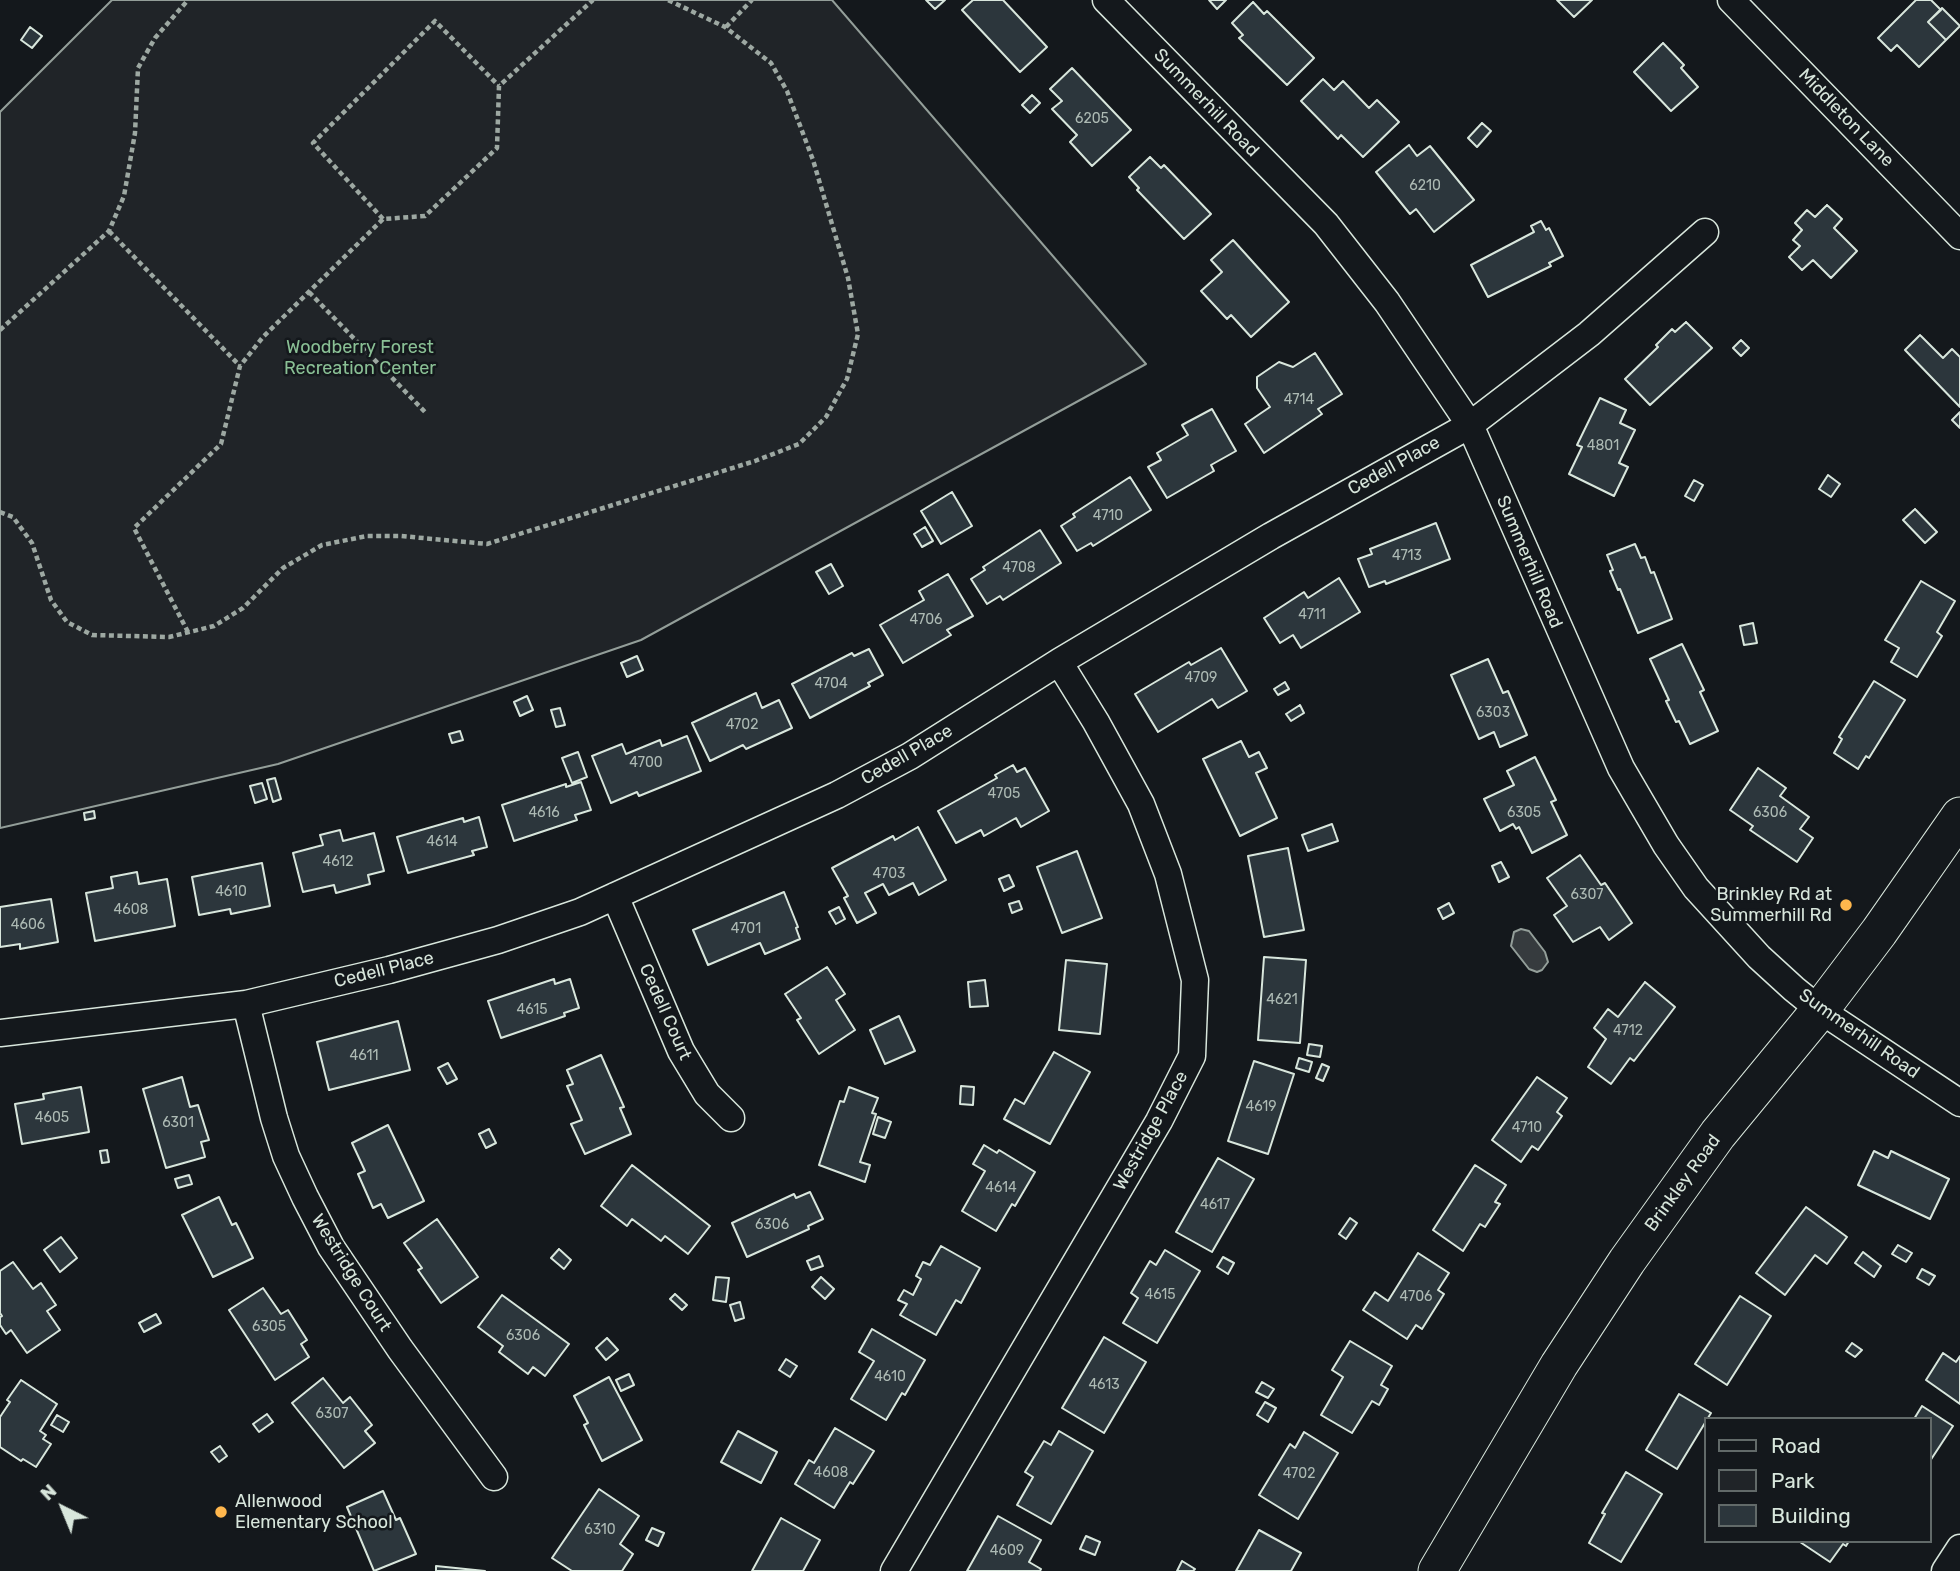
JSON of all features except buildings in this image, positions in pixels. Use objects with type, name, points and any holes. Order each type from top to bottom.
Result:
[{"type":"main road","name":"Brinkley Road","points":[[1437,1571],[1559,1365],[1627,1261],[1718,1134],[1880,932],[1960,816]]},
{"type":"street","name":"Summerhill Road","points":[[1106,0],[1326,224],[1387,302],[1470,425],[1615,756],[1678,862],[1718,914],[1759,957],[1820,1010],[1960,1103]]},
{"type":"street","name":"Middleton Lane","points":[[1731,0],[1960,236]]},
{"type":"street","name":"Cedell Place","points":[[0,1033],[246,1004],[389,970],[498,940],[580,912],[837,795],[910,756],[1059,662],[1271,536],[1470,425],[1589,334],[1705,232]]},
{"type":"street","name":"Westridge Place","points":[[894,1571],[1158,1121],[1192,1056],[1195,980],[1168,874],[1141,804],[1059,662]]},
{"type":"street","name":"Cedell Court","points":[[615,896],[681,1051],[707,1094],[731,1118]]},
{"type":"street","name":"Westridge Court","points":[[246,1004],[286,1156],[331,1247],[400,1349],[494,1477]]},
{"type":"street","points":[[1945,1571],[1960,1548]]},
{"type":"path","points":[[0,330],[109,231],[124,196],[135,133],[138,68],[155,38],[188,0]]},
{"type":"path","points":[[188,632],[134,528],[221,444],[240,366],[263,337],[383,219],[425,216],[497,148],[499,86],[593,0]]},
{"type":"path","points":[[0,512],[13,517],[32,543],[51,600],[67,622],[92,635],[169,637],[214,626],[243,608],[283,568],[322,545],[367,536],[487,544],[755,461],[799,444],[826,417],[847,379],[858,334],[848,278],[813,160],[787,92],[771,64],[725,27],[668,0]]},
{"type":"path","points":[[725,27],[752,0]]},
{"type":"path","points":[[383,219],[313,143],[435,22],[499,86]]},
{"type":"path","points":[[109,231],[240,366]]},
{"type":"path","points":[[309,292],[426,413]]},
{"type":"green space","name":"Woodberry Forest Recreation Center","points":[[112,0],[832,0],[1146,364],[641,640],[278,764],[0,828],[0,112]]},
{"type":"shaded area","points":[[1521,929],[1529,931],[1545,952],[1548,962],[1542,970],[1537,972],[1529,969],[1511,946],[1514,932]]},
{"type":"place","name":"Brinkley Rd at Summerhill Rd","points":[[1846,905]]},
{"type":"place","name":"Allenwood Elementary School","points":[[221,1512]]}]
